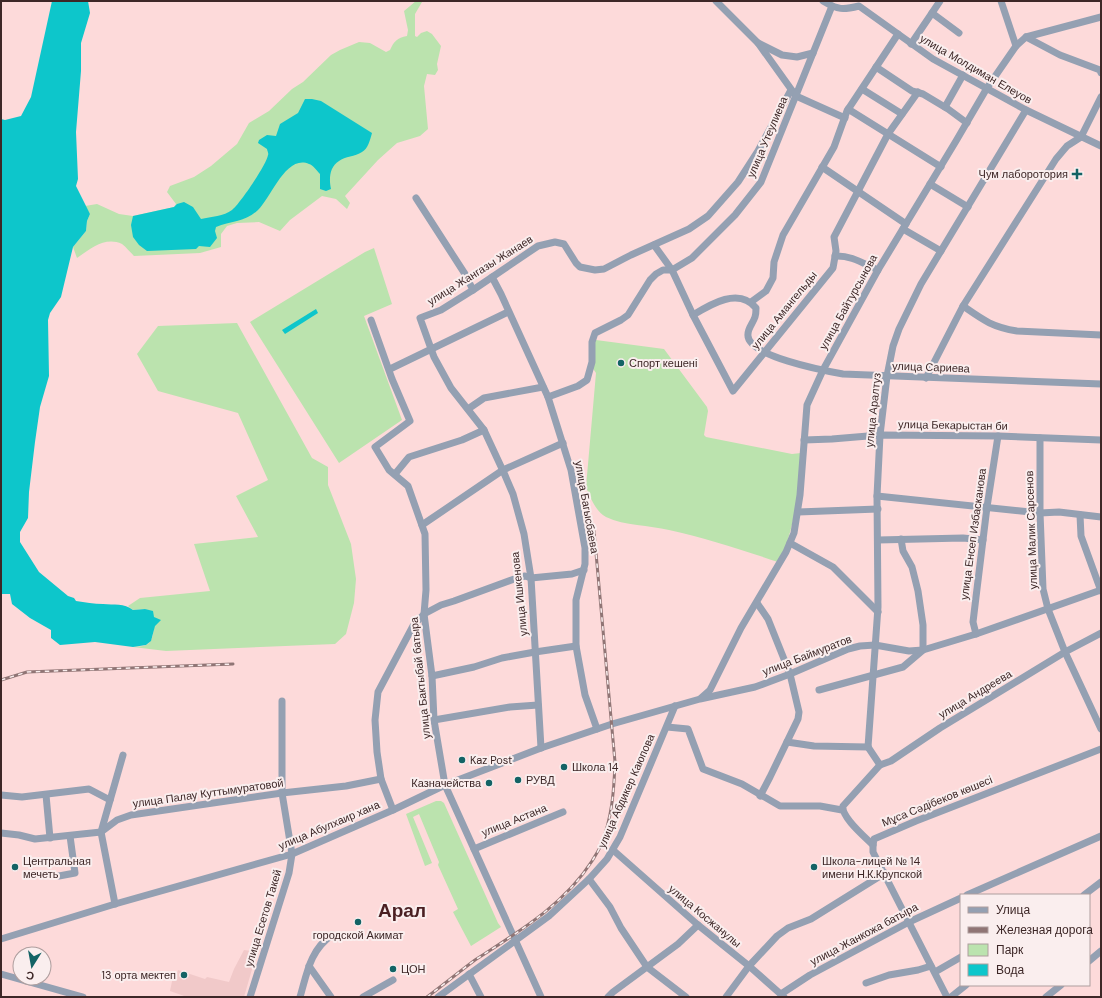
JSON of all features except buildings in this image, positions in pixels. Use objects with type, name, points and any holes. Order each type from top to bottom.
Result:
[{"type":"street","points":[[716,1],[758,43],[796,96],[845,118]]},
{"type":"street","name":"улица Молдиман Елеуов","points":[[824,1],[832,6],[845,9],[858,4],[933,59],[1026,110],[1101,146]]},
{"type":"street","points":[[911,44],[940,1]]},
{"type":"street","points":[[1001,1],[1016,46]]},
{"type":"street","name":"улица Утеулиева","points":[[548,397],[578,386],[587,380],[592,362],[592,342],[595,333],[628,315],[650,280],[663,270],[672,270],[692,258],[735,215],[761,182],[832,6]]},
{"type":"street","points":[[932,13],[959,33]]},
{"type":"street","name":"улица Байтурсынова","points":[[700,699],[710,690],[738,633],[783,559],[790,543],[794,533],[798,512],[807,405],[823,370],[878,270],[987,88],[1016,46],[1026,37],[1101,17]]},
{"type":"street","points":[[752,302],[766,291],[773,278],[774,262],[784,235],[834,147],[848,109],[898,34]]},
{"type":"street","points":[[1026,37],[1060,55],[1100,70],[1101,74]]},
{"type":"street","points":[[758,43],[782,55],[797,57],[813,53]]},
{"type":"street","points":[[876,67],[912,91],[923,94],[945,107],[967,123]]},
{"type":"street","points":[[945,107],[962,75]]},
{"type":"street","points":[[862,89],[902,114]]},
{"type":"street","points":[[764,352],[754,347],[747,334],[755,317],[756,308],[752,302],[742,298],[729,299],[712,304],[693,315],[672,270],[654,244],[689,229],[708,216],[738,182],[758,151],[791,90]]},
{"type":"street","points":[[859,192],[888,134],[918,92]]},
{"type":"street","points":[[926,378],[963,306],[1056,159],[1067,146],[1081,137],[1101,97]]},
{"type":"street","points":[[848,109],[941,167]]},
{"type":"street","name":"улица Аралтуз","points":[[868,747],[878,612],[877,496],[880,435],[887,376],[893,346],[899,329],[921,284],[1026,110]]},
{"type":"street","points":[[822,167],[859,192],[904,227],[941,251]]},
{"type":"street","points":[[930,184],[968,207]]},
{"type":"street","name":"улица Амангельды","points":[[693,315],[733,391],[833,268],[836,251],[834,237],[859,192]]},
{"type":"street","points":[[416,198],[465,274],[473,290]]},
{"type":"street","name":"улица Жангазы Жанаев","points":[[420,318],[441,310],[538,246],[552,243],[564,244],[580,267],[595,270],[604,269],[654,244]]},
{"type":"street","points":[[835,256],[852,258],[878,270]]},
{"type":"street","name":"улица Багысбаева","points":[[492,277],[548,397],[571,470],[585,548],[584,570],[576,600],[576,646],[585,695],[597,729]]},
{"type":"street","points":[[963,306],[988,323],[1005,329],[1016,331],[1101,335]]},
{"type":"street","points":[[390,369],[508,312]]},
{"type":"street","name":"улица Ишкенова","points":[[420,318],[432,350],[451,388],[484,430],[513,494],[524,534],[531,578],[541,748]]},
{"type":"street","name":"улица Бактыбай батыра","points":[[371,320],[375,334],[390,369],[392,379],[410,421],[375,447],[389,470],[408,486],[425,534],[426,590],[424,614],[432,676],[434,720],[445,785],[541,997]]},
{"type":"street","name":"улица Сариева","points":[[764,352],[810,367],[843,374],[1101,384]]},
{"type":"street","points":[[468,409],[484,398],[543,387]]},
{"type":"street","points":[[394,474],[409,457],[462,440],[484,430]]},
{"type":"street","name":"улица Бекарыстан би","points":[[804,440],[880,435],[998,436],[1101,440]]},
{"type":"street","name":"улица Енсеп Избасканова","points":[[976,634],[973,622],[987,507],[998,436]]},
{"type":"street","name":"улица Малик Сарсенов","points":[[1040,438],[1040,512],[1043,588],[1048,608],[1065,652],[1101,729]]},
{"type":"street","points":[[422,525],[503,470],[563,443]]},
{"type":"street","points":[[877,496],[1040,512],[1059,512],[1101,516]]},
{"type":"street","points":[[798,512],[878,509]]},
{"type":"street","points":[[1080,515],[1081,536],[1101,590]]},
{"type":"street","points":[[878,540],[963,538],[983,540]]},
{"type":"street","points":[[819,690],[903,667],[923,650],[923,625],[918,591],[912,567],[903,551],[901,539]]},
{"type":"street","points":[[790,543],[833,567],[878,612]]},
{"type":"street","points":[[393,810],[380,779],[375,720],[378,692],[413,626],[424,614],[440,605],[517,578],[525,576],[531,578],[572,574],[584,570]]},
{"type":"street","name":"улица Баймуратов","points":[[612,724],[700,699],[755,687],[790,674],[848,649],[860,646],[875,645],[909,651],[923,650],[976,634],[1101,590]]},
{"type":"street","points":[[757,603],[768,619],[790,674],[799,712],[798,719],[760,796]]},
{"type":"street","name":"улица Андреева","points":[[880,765],[891,761],[940,728],[1065,652],[1101,633]]},
{"type":"street","points":[[432,676],[474,667],[502,658],[576,646]]},
{"type":"street","name":"улица Есетов Такей","points":[[250,997],[289,873],[292,854],[282,793],[282,701]]},
{"type":"street","points":[[434,720],[510,707],[538,705]]},
{"type":"street","name":"улица Абдикер Каюпова","points":[[438,997],[549,916],[589,879],[607,859],[620,837],[675,706]]},
{"type":"street","name":"улица Абулхаир хана","points":[[1,939],[116,904],[292,854],[393,810],[445,785],[541,748],[612,724]]},
{"type":"street","points":[[667,727],[688,730],[703,769],[742,784],[760,796],[780,806],[820,806],[842,810]]},
{"type":"street","points":[[787,742],[814,746],[868,747],[880,765],[843,806],[842,810],[845,816],[873,845],[873,852],[947,997]]},
{"type":"street","name":"Мұса Сәдібеков көшесі","points":[[873,845],[874,839],[880,836],[1101,749]]},
{"type":"street","points":[[116,904],[112,892],[101,832],[124,755]]},
{"type":"street","name":"улица Палау Куттымуратовой","points":[[1,833],[35,839],[101,832],[117,820],[131,815],[282,793],[346,786],[380,779]]},
{"type":"street","points":[[1,795],[15,797],[46,795],[89,789],[110,800]]},
{"type":"street","points":[[46,795],[50,838]]},
{"type":"street","name":"улица Астана","points":[[474,849],[563,812]]},
{"type":"street","points":[[59,876],[75,873],[70,836]]},
{"type":"street","points":[[969,894],[1101,836]]},
{"type":"street","name":"улица Косжанулы","points":[[613,850],[783,996]]},
{"type":"street","points":[[726,997],[749,966],[777,936],[788,928],[811,919],[885,873]]},
{"type":"street","points":[[589,879],[610,907],[621,928],[647,967],[686,997]]},
{"type":"street","points":[[1085,894],[1101,882]]},
{"type":"street","name":"улица Жанкожа батыра","points":[[783,996],[810,975],[909,922],[960,898]]},
{"type":"street","points":[[608,997],[678,944],[698,924]]},
{"type":"street","points":[[300,997],[309,966],[316,950],[322,942],[332,935]]},
{"type":"street","points":[[1090,960],[1101,951]]},
{"type":"street","points":[[866,983],[889,975],[933,969],[960,957]]},
{"type":"street","points":[[309,966],[331,997]]},
{"type":"street","points":[[1,974],[83,997]]},
{"type":"street","points":[[469,974],[481,997]]},
{"type":"street","points":[[363,997],[393,980]]},
{"type":"street","points":[[951,997],[965,986]]},
{"type":"street","points":[[1046,997],[1060,986]]},
{"type":"shaded area","name":"13 орта мектеп","points":[[244,950],[257,952],[244,997],[187,997],[170,991],[174,972],[177,973],[178,970],[205,979],[207,977],[229,982]]},
{"type":"green space","points":[[416,1],[422,2],[415,14],[415,36],[417,37],[421,33],[427,31],[432,34],[441,46],[437,64],[438,70],[435,75],[427,74],[424,86],[428,129],[420,136],[397,143],[378,160],[345,196],[350,203],[347,209],[336,199],[322,196],[290,220],[280,231],[259,222],[237,223],[227,226],[221,234],[221,247],[200,253],[134,256],[122,244],[110,242],[98,245],[77,258],[73,247],[86,231],[87,221],[90,214],[85,206],[97,204],[119,214],[133,216],[174,207],[176,204],[167,192],[170,186],[194,177],[211,166],[237,144],[249,123],[269,111],[292,89],[303,82],[331,55],[359,42],[370,43],[386,52],[390,50],[396,40],[407,36],[408,30],[404,11]]},
{"type":"green space","points":[[374,248],[392,304],[364,316],[402,420],[339,463],[250,322]]},
{"type":"green space","points":[[237,323],[312,458],[328,467],[328,485],[351,544],[356,579],[354,603],[346,634],[335,644],[166,651],[133,647],[145,646],[149,643],[153,632],[154,617],[145,609],[133,610],[128,606],[140,598],[210,591],[194,544],[258,537],[236,496],[268,480],[238,413],[158,391],[137,354],[158,326]]},
{"type":"green space","points":[[596,340],[664,349],[707,407],[708,411],[704,435],[706,437],[792,454],[801,453],[794,518],[786,545],[778,562],[724,544],[683,533],[613,520],[599,512],[586,487],[596,373],[592,367],[594,341]]},
{"type":"green space","points":[[436,801],[441,801],[444,803],[501,927],[471,946],[453,912],[458,909],[438,865],[439,862],[419,814],[413,817],[432,863],[425,866],[406,814]]},
{"type":"water","points":[[52,1],[88,1],[90,13],[81,43],[81,71],[76,132],[78,179],[76,186],[90,214],[87,221],[86,231],[73,247],[61,297],[50,313],[48,320],[49,376],[40,407],[29,492],[28,518],[20,532],[20,542],[39,572],[76,601],[126,606],[133,610],[145,609],[153,611],[154,617],[161,620],[155,626],[151,641],[146,645],[133,647],[95,642],[60,645],[51,638],[51,630],[30,618],[12,604],[10,594],[1,594],[1,119],[5,120],[21,116],[31,97]]},
{"type":"water","points":[[305,99],[321,101],[372,133],[364,151],[341,159],[333,167],[330,178],[331,189],[326,191],[320,189],[320,174],[310,165],[301,163],[293,165],[286,171],[258,210],[248,217],[216,227],[215,231],[217,238],[210,247],[199,246],[196,249],[147,251],[139,245],[133,237],[131,225],[133,216],[174,207],[177,204],[184,202],[193,207],[201,219],[221,215],[236,207],[263,167],[266,160],[268,154],[267,149],[258,143],[259,140],[267,135],[276,136],[280,124],[298,113]]},
{"type":"water","points":[[316,309],[318,313],[285,334],[282,330]]},
{"type":"railway","points":[[427,997],[475,960],[524,928],[554,904],[581,877],[598,851],[605,835],[612,804],[615,762],[594,531]]},
{"type":"railway","points":[[1,680],[27,672],[233,664]]},
{"type":"place","name":"Чум лаборотория","points":[[1077,174]]},
{"type":"place","name":"Спорт кешені","points":[[621,363]]},
{"type":"place","name":"Kaz Post","points":[[462,760]]},
{"type":"place","name":"Школа 14","points":[[564,767]]},
{"type":"place","name":"РУВД","points":[[518,780]]},
{"type":"place","name":"Казначейства","points":[[489,783]]},
{"type":"place","name":"Центральная мечеть","points":[[15,867]]},
{"type":"place","name":"Школа-лицей № 14 имени Н.К.Крупской","points":[[814,867]]},
{"type":"place","name":"городской Акимат","points":[[358,922]]},
{"type":"place","name":"ЦОН","points":[[393,969]]},
{"type":"place","name":"13 орта мектеп","points":[[184,975]]},
{"type":"district","name":"Арал","points":[[402,910]]}]
